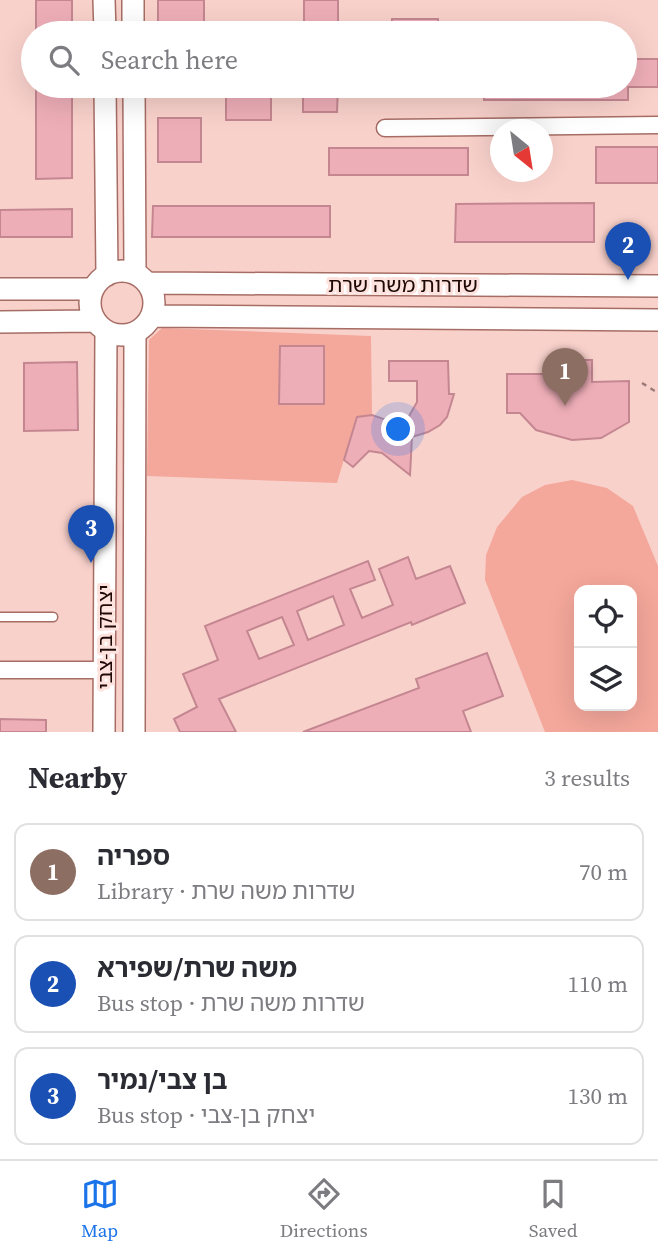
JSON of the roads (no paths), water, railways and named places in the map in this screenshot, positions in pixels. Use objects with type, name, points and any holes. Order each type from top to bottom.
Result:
[{"type":"street","points":[[104,0],[104,21]]},
{"type":"street","points":[[133,0],[133,21]]},
{"type":"street","points":[[101,326],[90,306],[100,282],[105,98]]},
{"type":"street","points":[[0,322],[101,326],[121,336],[135,333],[152,316],[154,299],[141,278],[134,98]]},
{"type":"street","points":[[385,128],[658,125]]},
{"type":"street","points":[[0,289],[100,282],[125,271],[141,278]]},
{"type":"street","name":"שדרות משה שרת","points":[[141,278],[658,286]]},
{"type":"street","name":"שדרות משה שרת","points":[[152,316],[658,320]]},
{"type":"street","name":"יצחק בן-צבי","points":[[101,326],[104,732]]},
{"type":"street","name":"יצחק בן-צבי","points":[[134,732],[135,333]]},
{"type":"street","points":[[0,670],[104,670]]},
{"type":"lane","points":[[0,617],[53,617]]},
{"type":"place","name":"משה שרת/שפירא","points":[[628,280]]},
{"type":"place","name":"ספריה","points":[[565,406]]},
{"type":"place","name":"בן צבי/נמיר","points":[[91,563]]}]
